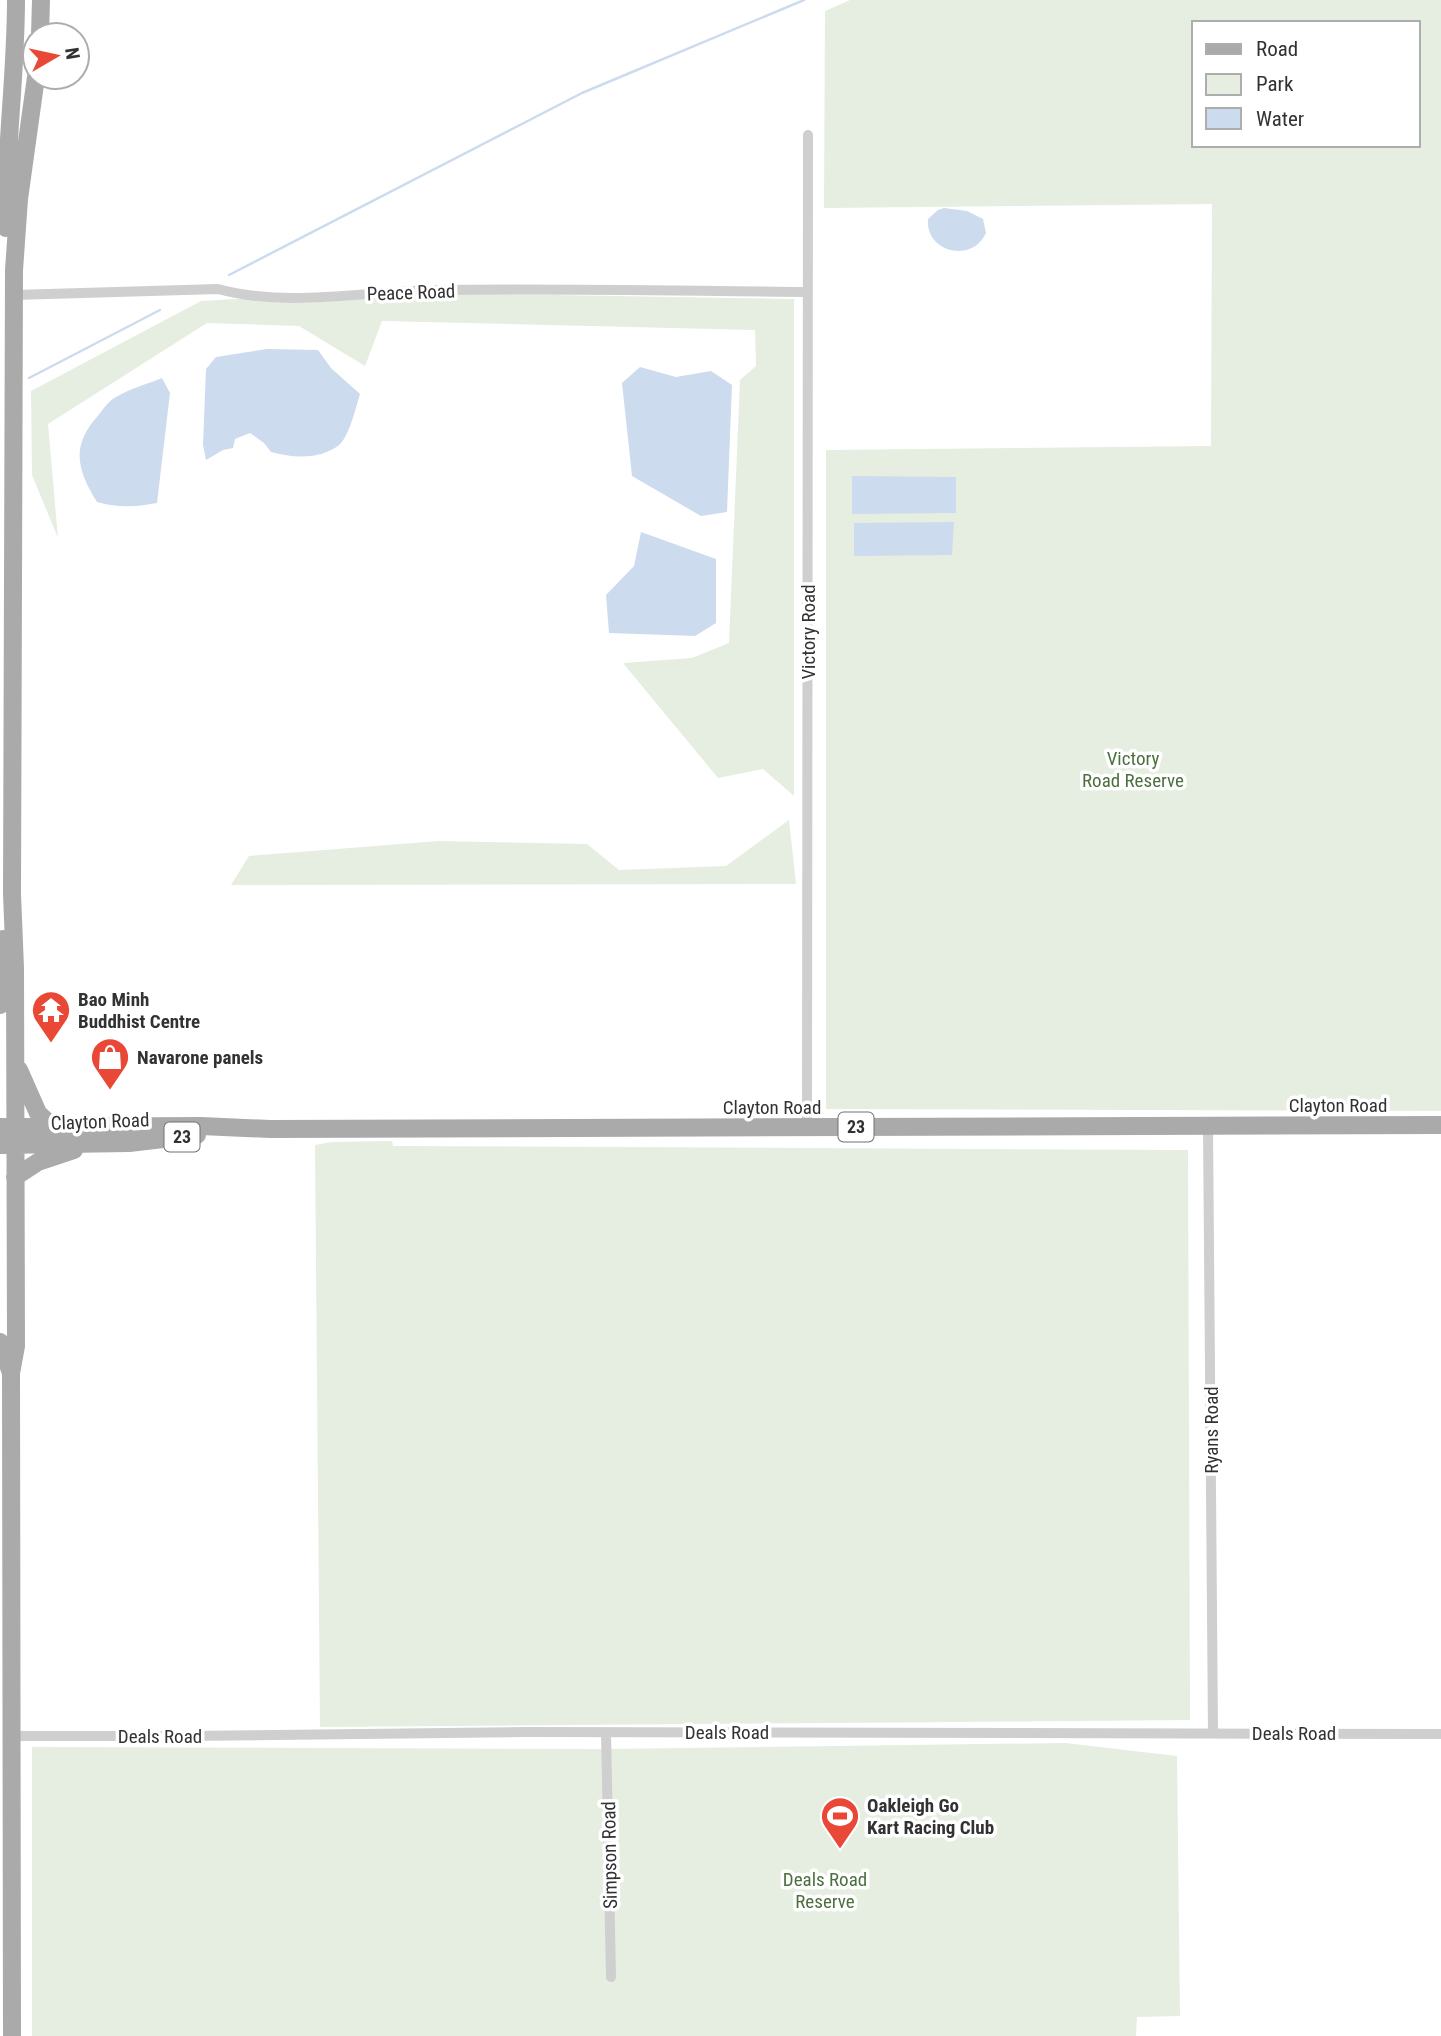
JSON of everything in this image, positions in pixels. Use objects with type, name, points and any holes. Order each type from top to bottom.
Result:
[{"type":"main road","points":[[40,21],[41,0]]},
{"type":"main road","points":[[12,2036],[8,1729],[11,1373],[16,1346],[15,1177],[7,1127],[15,1053],[10,295],[6,175],[15,4]]},
{"type":"main road","points":[[6,175],[14,172],[27,91]]},
{"type":"main road","points":[[0,1005],[5,862],[10,295],[17,211],[34,91]]},
{"type":"main road","points":[[15,1053],[21,1076],[35,1107],[52,1126]]},
{"type":"main road","name":"Clayton Road","points":[[8,1145],[270,1129],[1441,1125]]},
{"type":"main road","name":"Clayton Road","points":[[7,1127],[52,1126],[103,1138]]},
{"type":"main road","points":[[15,1177],[38,1162],[103,1138]]},
{"type":"main road","points":[[0,1342],[11,1373]]},
{"type":"street","name":"Victory Road","points":[[807,1128],[808,135]]},
{"type":"street","name":"Peace Road","points":[[10,295],[218,289],[239,295],[306,297],[434,290],[808,292]]},
{"type":"street","name":"Ryans Road","points":[[1208,1127],[1213,1733]]},
{"type":"street","name":"Deals Road","points":[[8,1729],[606,1734],[1441,1734]]},
{"type":"street","name":"Simpson Road","points":[[606,1734],[611,1977]]},
{"type":"green space","name":"Victory Road Reserve","points":[[850,0],[1441,0],[1441,1111],[826,1109],[826,450],[1211,446],[1212,204],[824,208],[825,11]]},
{"type":"green space","points":[[368,292],[794,299],[794,796],[763,769],[718,778],[623,663],[692,658],[729,643],[740,380],[756,366],[755,330],[382,321],[365,366],[299,326],[207,323],[48,424],[58,538],[32,475],[31,391],[201,301]]},
{"type":"green space","points":[[789,820],[796,884],[231,885],[249,856],[439,841],[587,844],[619,870],[726,866]]},
{"type":"green space","points":[[392,1141],[393,1146],[1188,1150],[1190,1720],[320,1727],[315,1145],[332,1142]]},
{"type":"green space","name":"Deals Road Reserve","points":[[1065,1743],[1177,1756],[1180,2016],[1137,2017],[1136,2036],[32,2036],[32,1747],[605,1749]]},
{"type":"water","points":[[944,208],[967,211],[983,219],[986,233],[979,243],[971,249],[961,251],[941,246],[934,239],[929,230],[928,219]]},
{"type":"water","points":[[267,349],[318,350],[331,368],[360,394],[343,441],[323,453],[288,456],[271,452],[250,433],[235,439],[233,448],[223,450],[206,460],[203,445],[206,369],[216,357]]},
{"type":"water","points":[[640,367],[676,377],[711,371],[732,385],[727,512],[701,516],[632,476],[622,383]]},
{"type":"water","points":[[162,378],[170,393],[157,503],[127,506],[97,502],[85,480],[80,459],[80,449],[88,428],[113,399]]},
{"type":"water","points":[[852,476],[956,477],[956,513],[852,514]]},
{"type":"water","points":[[954,522],[952,555],[854,556],[854,523]]},
{"type":"water","points":[[641,532],[716,559],[716,623],[695,636],[609,633],[606,595],[634,566]]},
{"type":"waterway","points":[[229,275],[582,93],[804,0]]},
{"type":"waterway","points":[[29,378],[160,310]]},
{"type":"place","name":"Bao Minh Buddhist Centre","points":[[51,1044]]},
{"type":"place","name":"Navarone panels","points":[[110,1091]]},
{"type":"place","name":"Oakleigh Go Kart Racing Club","points":[[840,1850]]}]
